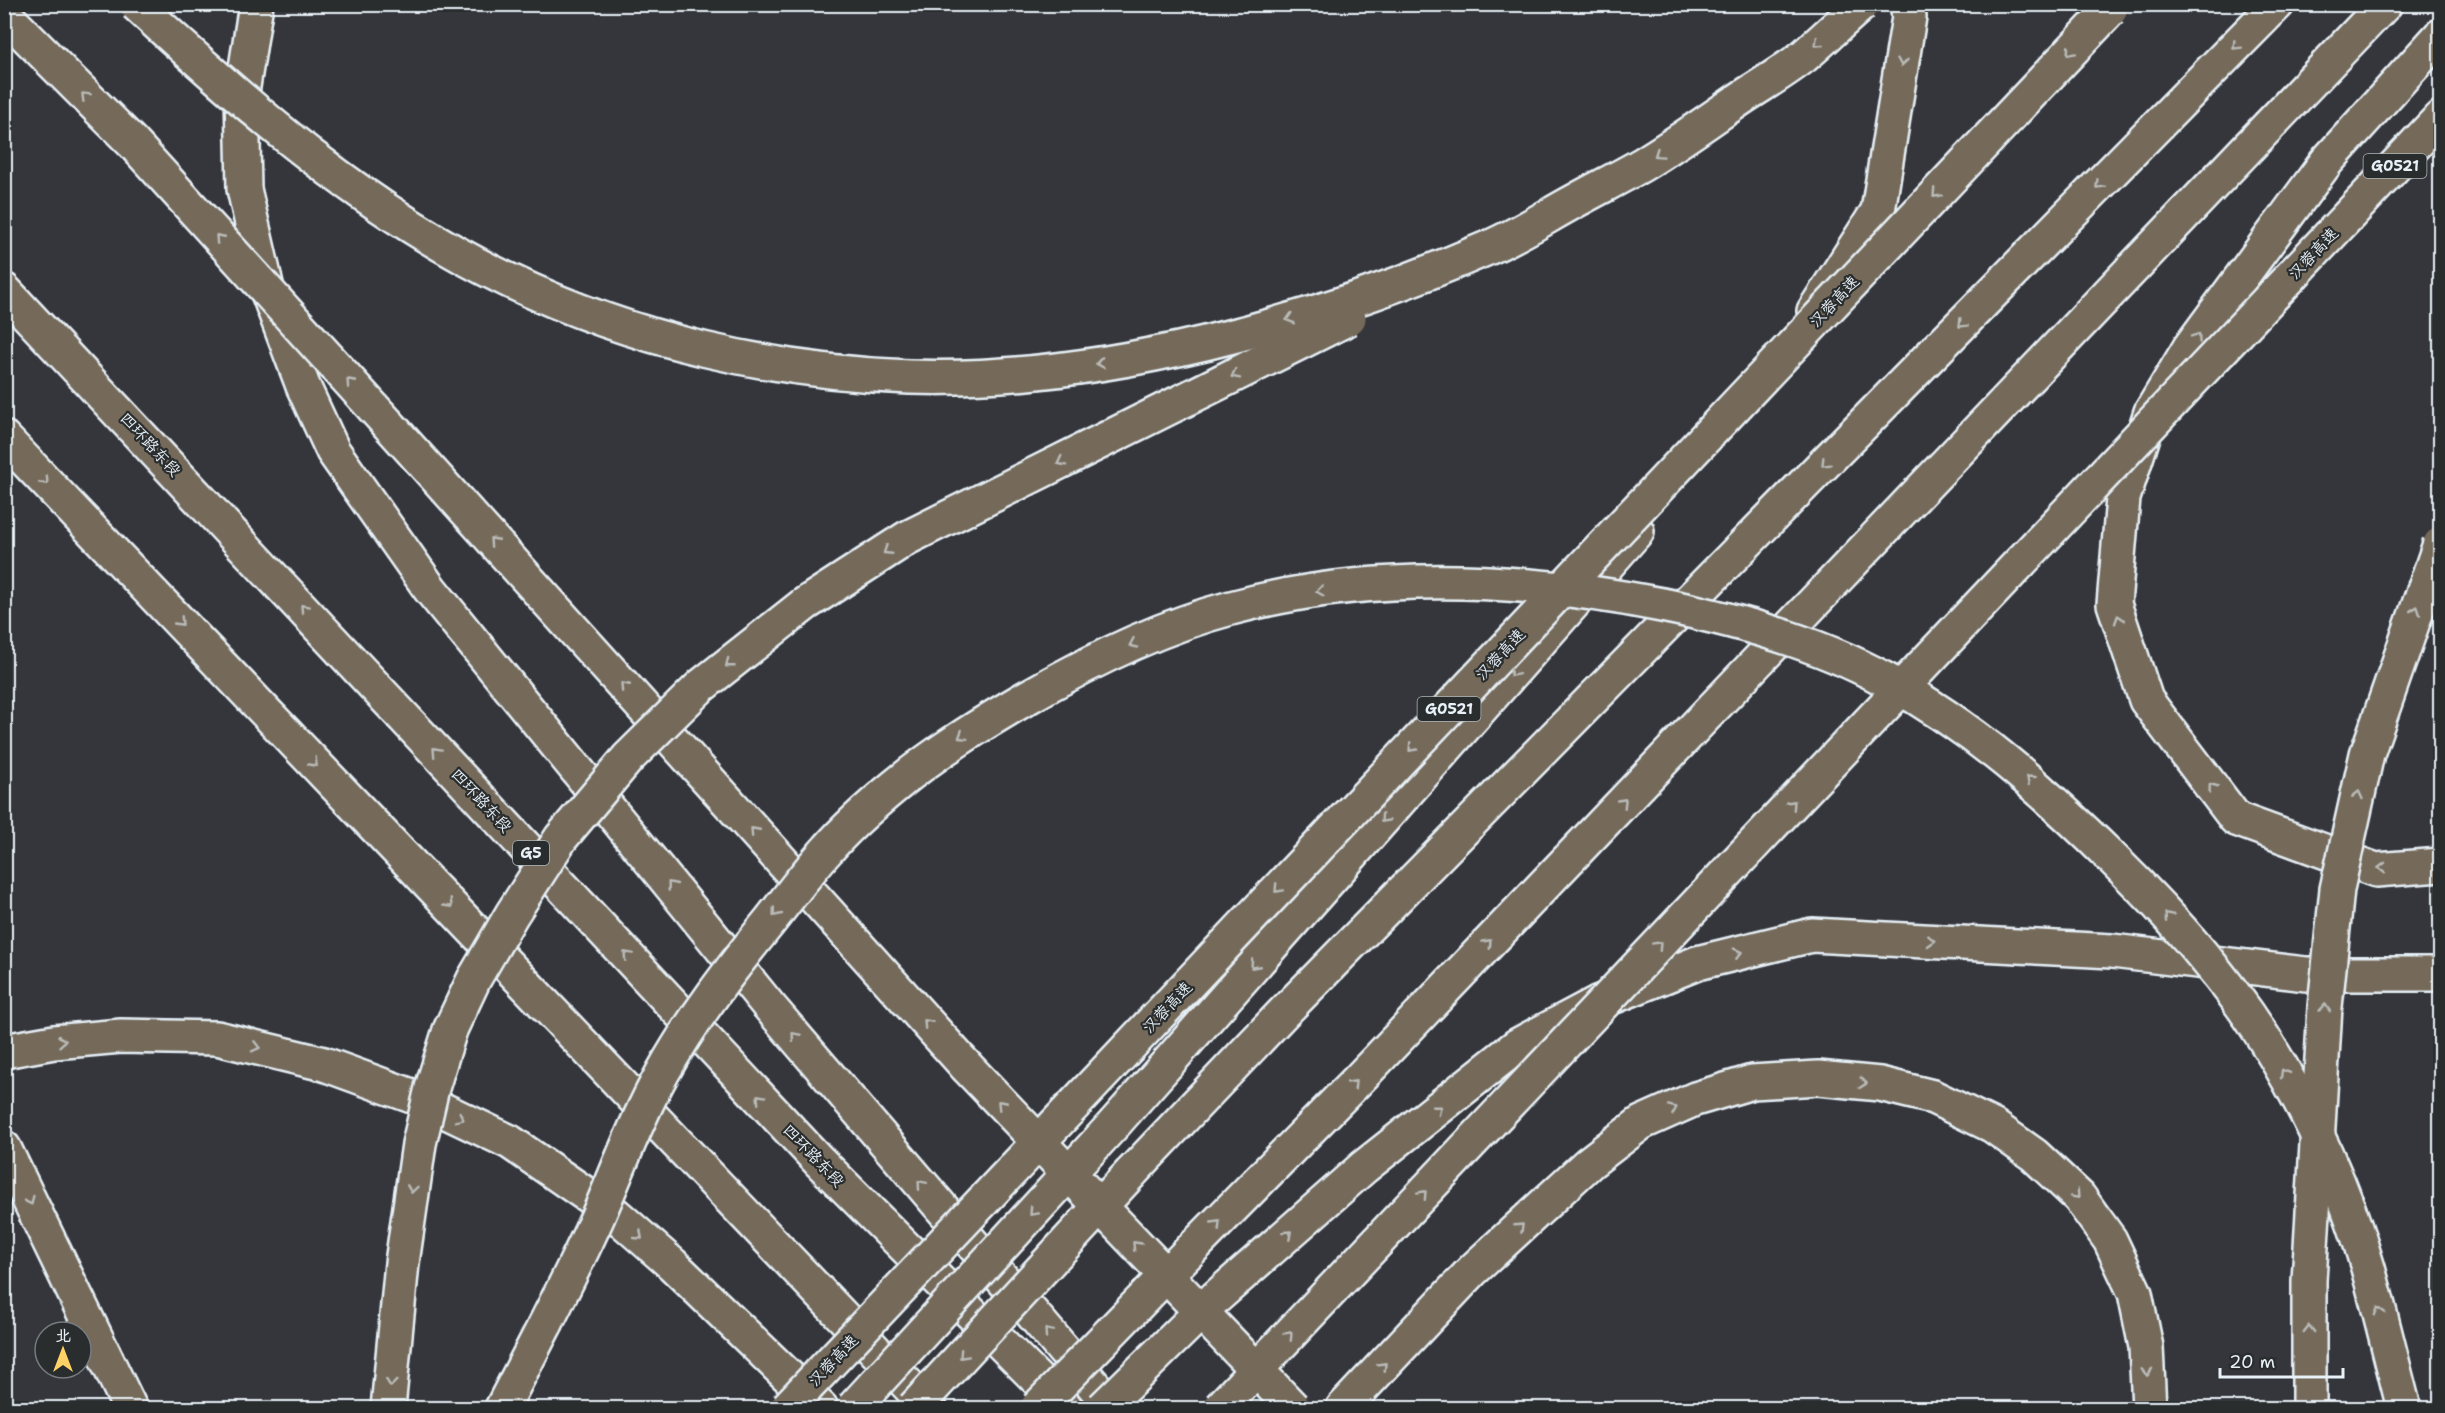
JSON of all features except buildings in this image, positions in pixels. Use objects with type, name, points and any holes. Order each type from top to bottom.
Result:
[{"type":"main road","points":[[136,4],[184,49],[323,166],[451,251],[512,282],[583,311],[649,336],[719,354],[809,368],[910,377],[1002,374],[1096,364],[1228,338],[1352,300],[1494,246]]},
{"type":"main road","points":[[256,4],[242,93],[244,189],[268,293],[303,386],[333,451],[430,589],[768,1005],[1113,1408]]},
{"type":"main road","points":[[388,1408],[402,1263],[419,1144],[432,1088],[450,1030],[474,979],[561,838],[628,758],[701,686],[788,618],[907,538],[1494,246],[1647,161],[1801,58],[1862,4]]},
{"type":"main road","points":[[853,1408],[1115,1122],[1769,381],[1878,211],[1909,17],[1907,4]]},
{"type":"main road","name":"汉蓉高速","points":[[787,1408],[2115,4]]},
{"type":"main road","points":[[914,1408],[1131,1173],[1284,1012],[2277,4]]},
{"type":"main road","points":[[1037,1408],[1365,1072],[2385,4]]},
{"type":"main road","points":[[4,14],[157,169],[966,1066],[1293,1408]]},
{"type":"main road","points":[[2440,36],[2327,161],[2190,347],[2151,412],[2123,498],[2114,604],[2146,700],[2236,819],[2376,870],[2440,865]]},
{"type":"main road","name":"汉蓉高速","points":[[1220,1408],[2440,118]]},
{"type":"main road","name":"四环路东段","points":[[4,290],[819,1161],[1066,1408]]},
{"type":"main road","points":[[4,438],[930,1408]]},
{"type":"main road","points":[[2309,1408],[2309,1281],[2325,1007],[2337,889],[2367,754],[2440,544]]},
{"type":"main road","points":[[502,1408],[595,1223],[638,1122],[663,1072],[698,1015],[750,945],[830,846],[895,786],[957,738],[1065,675],[1162,632],[1226,609],[1284,596],[1378,584],[1457,582],[1525,584],[1602,593],[1714,615],[1822,651],[1881,677],[1946,714],[2001,755],[2050,796],[2148,894],[2230,988],[2264,1038],[2310,1118],[2344,1198],[2367,1264],[2404,1408]]},
{"type":"main road","points":[[1103,1408],[1213,1300],[1364,1167],[1518,1045],[1598,1003],[1697,963],[1812,935],[2112,951],[2306,974],[2440,974]]},
{"type":"main road","points":[[4,1051],[54,1042],[121,1036],[217,1038],[324,1064],[420,1099],[510,1142],[615,1215],[672,1264],[821,1408]]},
{"type":"main road","points":[[1343,1408],[1473,1270],[1589,1163],[1641,1122],[1695,1099],[1752,1082],[1818,1078],[1880,1084],[1933,1097],[1993,1126],[2034,1155],[2079,1197],[2110,1240],[2135,1293],[2146,1347],[2149,1408]]},
{"type":"main road","points":[[4,1148],[130,1408]]}]
